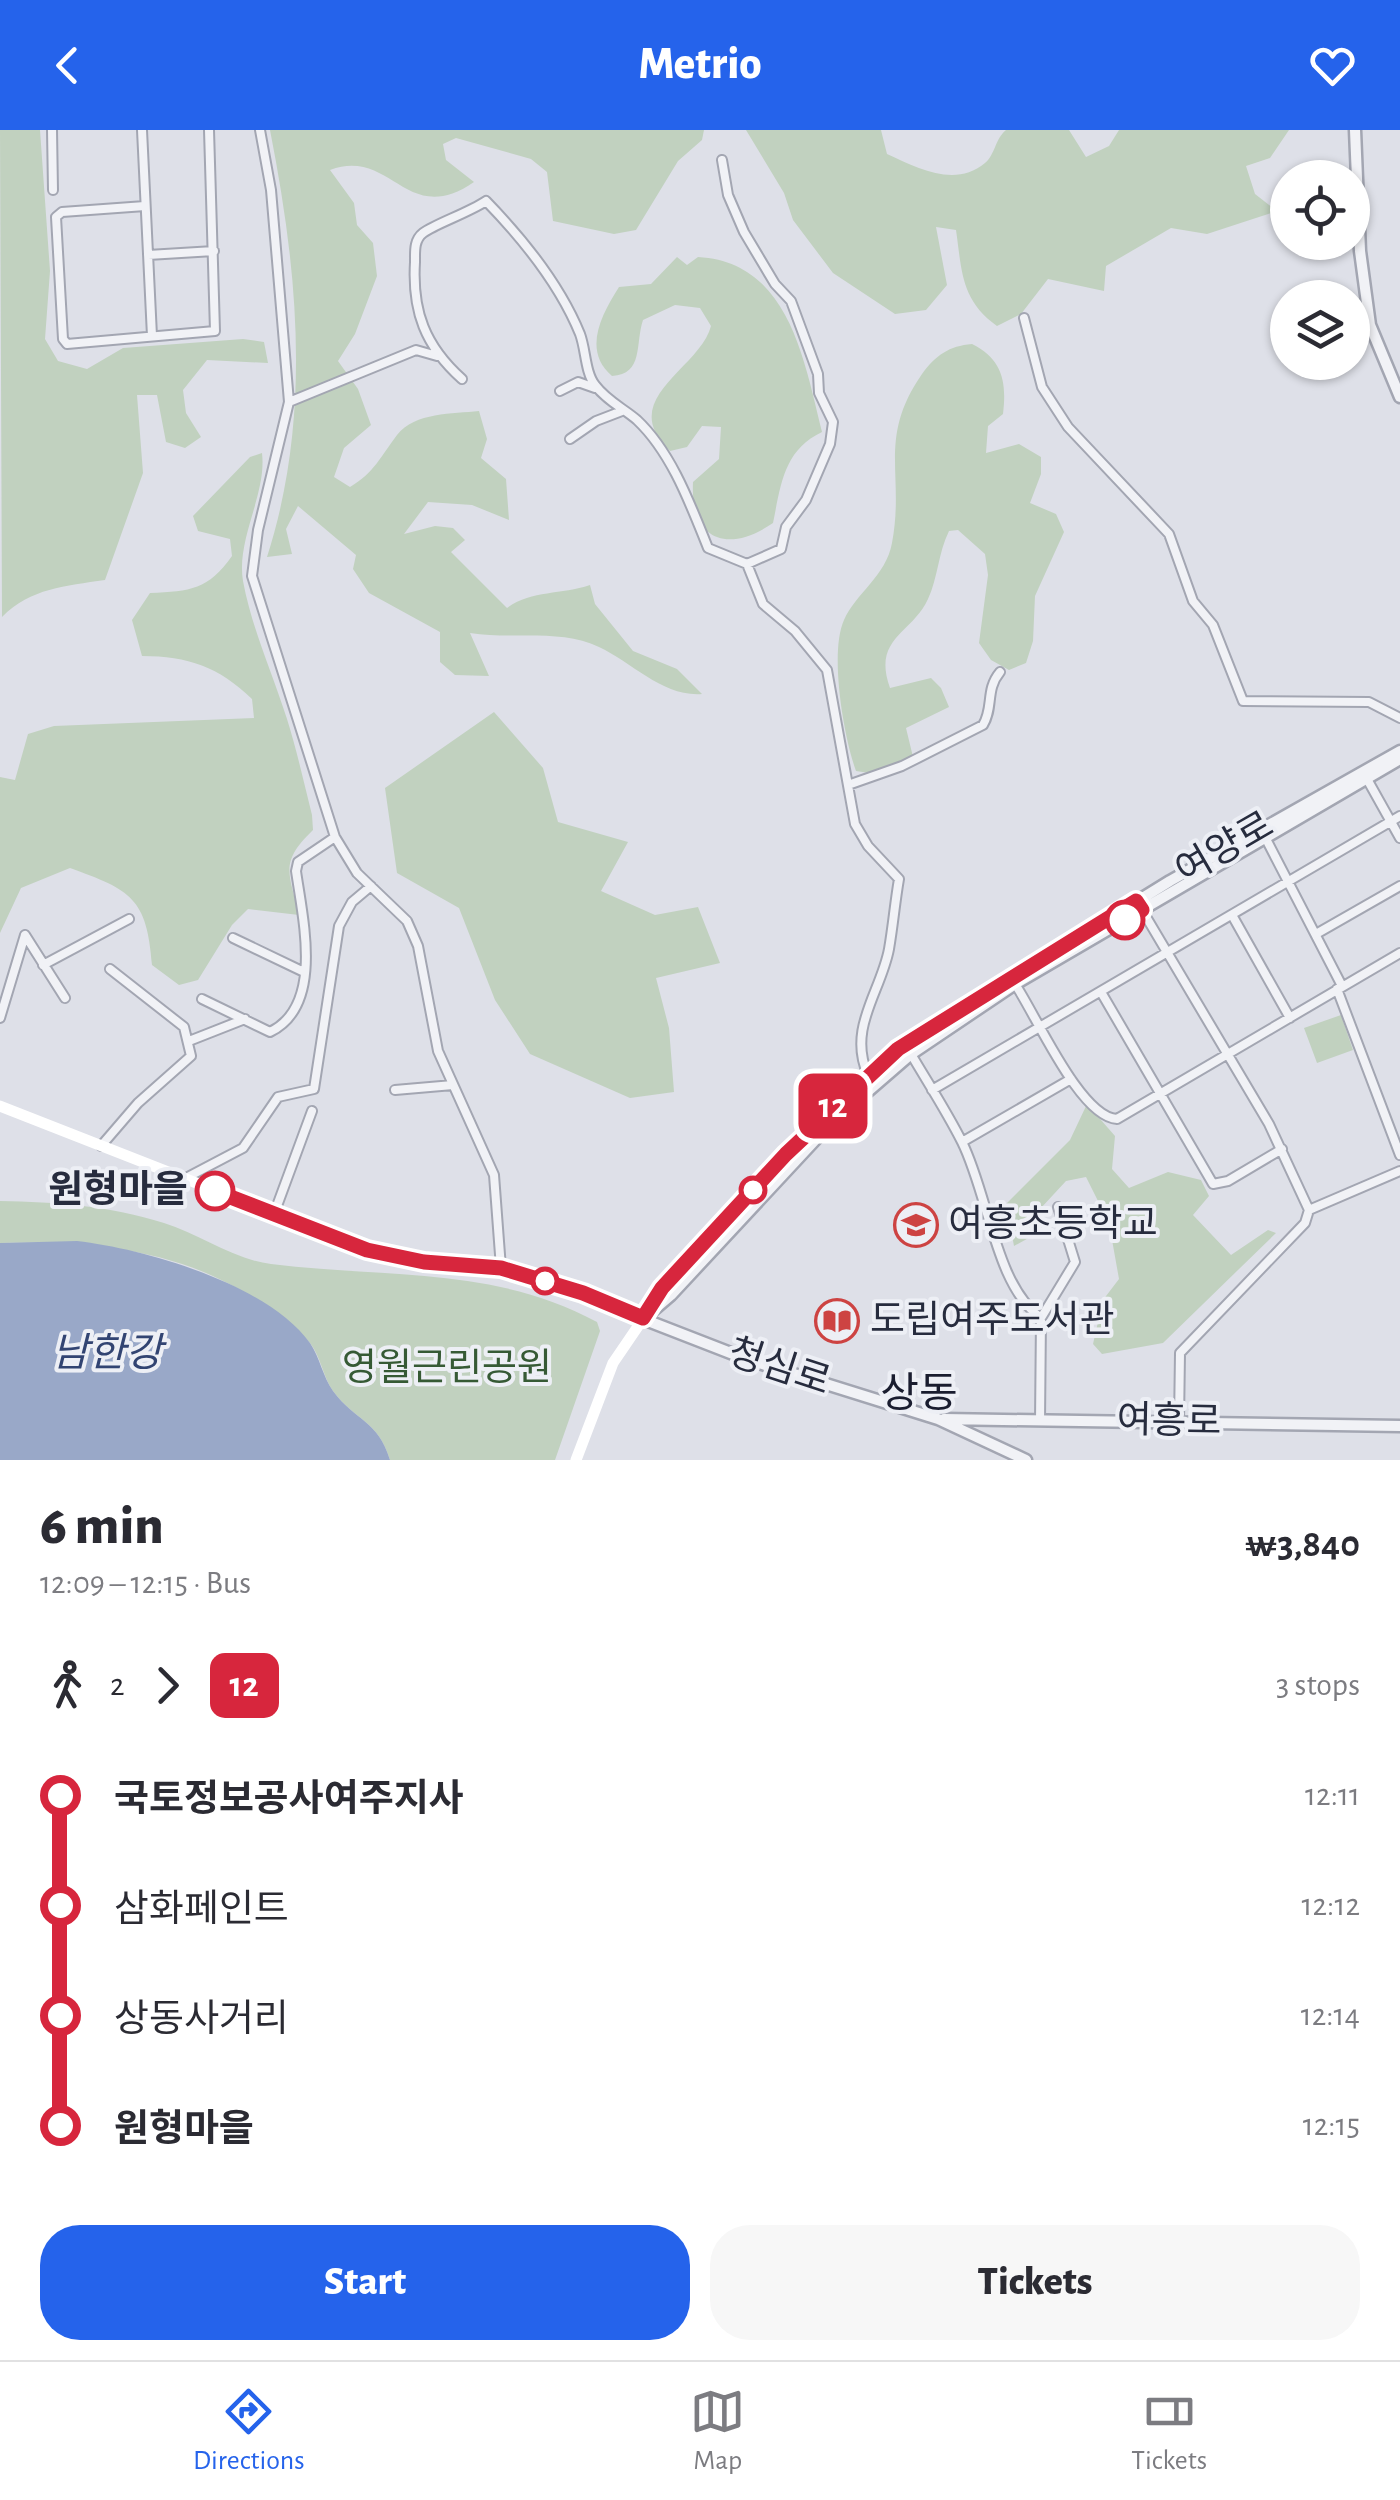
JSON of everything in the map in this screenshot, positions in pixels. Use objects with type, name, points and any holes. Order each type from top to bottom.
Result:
[{"type":"main road","points":[[0,1106],[392,1257],[501,1268],[583,1293],[643,1318]]},
{"type":"main road","name":"여양로","points":[[576,1460],[613,1363],[643,1318]]},
{"type":"street","points":[[52,130],[53,190]]},
{"type":"street","points":[[142,130],[152,336]]},
{"type":"street","points":[[145,206],[62,212],[56,217],[62,338],[67,344],[215,331],[209,130]]},
{"type":"street","points":[[260,130],[275,224],[289,402],[258,530],[252,576],[335,837],[357,873],[412,931],[422,959],[438,1051],[494,1175],[501,1268]]},
{"type":"street","points":[[1355,130],[1360,251],[1370,326],[1400,397]]},
{"type":"street","points":[[722,160],[728,195],[744,232],[775,284],[791,300],[818,374],[819,393],[833,422],[830,444],[806,500],[786,527],[781,549],[747,564]]},
{"type":"street","points":[[462,379],[437,356],[414,307],[416,242],[424,232],[457,220],[486,202],[520,235],[559,298],[580,334],[592,382],[636,420],[681,484],[708,548],[747,564],[763,604],[795,631],[827,670],[855,824],[868,846],[899,879],[889,951],[872,988],[862,1030],[861,1060],[871,1079]]},
{"type":"street","points":[[148,256],[214,251]]},
{"type":"street","points":[[1024,318],[1042,387],[1068,427],[1168,534],[1193,601],[1213,625],[1243,700],[1369,702],[1400,718]]},
{"type":"street","points":[[289,402],[416,350],[437,356]]},
{"type":"street","points":[[560,391],[578,382],[599,389]]},
{"type":"street","points":[[570,439],[596,421],[622,411]]},
{"type":"street","points":[[848,785],[902,766],[983,725],[990,714],[987,695],[1000,672]]},
{"type":"street","name":"여양로","points":[[643,1318],[671,1295],[871,1079],[932,1026],[1400,751]]},
{"type":"street","name":"여양로","points":[[871,1079],[1139,906],[1266,839],[1400,759]]},
{"type":"street","points":[[1366,779],[1400,838]]},
{"type":"street","points":[[932,1090],[1400,816]]},
{"type":"street","points":[[202,999],[270,1032],[289,1023],[298,1007],[304,972],[298,862],[335,837]]},
{"type":"street","points":[[1266,839],[1340,987],[1400,1155]]},
{"type":"street","points":[[184,1179],[242,1148],[278,1096],[314,1089],[340,926],[352,902],[371,886]]},
{"type":"street","points":[[1316,934],[1400,886]]},
{"type":"street","points":[[1139,906],[1282,1149],[1309,1210],[1305,1224],[1180,1353],[1179,1422]]},
{"type":"street","points":[[1232,915],[1290,1018]]},
{"type":"street","points":[[44,965],[129,919]]},
{"type":"street","points":[[0,1018],[24,935],[64,998]]},
{"type":"street","points":[[234,938],[304,972]]},
{"type":"street","points":[[1015,984],[1071,1078],[1094,1108],[1113,1120],[1400,953]]},
{"type":"street","points":[[102,1146],[138,1103],[191,1056],[184,1027],[110,969]]},
{"type":"street","points":[[1100,992],[1214,1184],[1228,1182],[1282,1149]]},
{"type":"street","points":[[189,1041],[245,1020]]},
{"type":"street","points":[[910,1054],[962,1142],[986,1199],[1011,1287],[1041,1318]]},
{"type":"street","points":[[962,1142],[1071,1078]]},
{"type":"street","points":[[395,1090],[453,1085]]},
{"type":"street","points":[[274,1214],[312,1111]]},
{"type":"street","points":[[1309,1210],[1400,1171]]},
{"type":"street","points":[[1040,1421],[1041,1318],[1074,1262],[1058,1207]]},
{"type":"street","name":"청심로","points":[[643,1318],[746,1359],[938,1419],[1026,1460]]},
{"type":"street","name":"여흥로","points":[[938,1419],[1400,1426]]},
{"type":"green space","points":[[0,130],[40,130],[50,271],[45,339],[58,361],[87,369],[123,348],[243,339],[264,342],[268,363],[207,360],[183,390],[186,413],[201,437],[185,448],[166,442],[157,395],[137,395],[143,473],[105,580],[37,594],[2,617]]},
{"type":"green space","points":[[270,130],[704,130],[702,140],[678,161],[636,230],[614,234],[553,221],[547,172],[531,159],[456,138],[443,144],[446,160],[474,182],[451,194],[432,197],[415,193],[369,169],[351,166],[330,170],[354,203],[357,225],[373,243],[377,276],[355,334],[338,361],[358,389],[371,425],[344,448],[334,477],[350,487],[358,482],[397,435],[414,422],[479,411],[487,439],[481,458],[506,479],[509,520],[472,505],[428,502],[404,534],[435,526],[453,528],[465,540],[451,552],[507,608],[536,595],[590,585],[595,604],[633,651],[677,669],[702,694],[661,685],[584,641],[552,636],[470,633],[489,676],[455,675],[440,662],[440,632],[369,593],[353,569],[356,555],[298,506],[286,529],[292,554],[267,557],[290,451],[296,344],[288,237]]},
{"type":"green space","points":[[746,130],[881,130],[887,154],[924,170],[949,175],[985,163],[1006,130],[1069,130],[1086,157],[1109,146],[1119,130],[1289,130],[1270,158],[1246,166],[1255,194],[1270,206],[1270,213],[1207,234],[1171,228],[1106,266],[1104,291],[1048,279],[1021,314],[997,326],[976,306],[965,284],[956,230],[936,227],[947,285],[926,310],[895,314],[833,273],[793,220],[784,193]]},
{"type":"green space","points":[[677,257],[687,265],[698,257],[729,263],[753,276],[772,296],[799,346],[822,432],[809,439],[792,458],[773,523],[741,538],[715,536],[705,529],[694,502],[693,482],[719,459],[721,427],[702,426],[687,447],[670,451],[656,432],[652,416],[666,385],[704,342],[711,326],[700,308],[675,305],[643,320],[634,364],[622,374],[612,376],[598,356],[597,333],[619,287],[651,284]]},
{"type":"green space","points":[[972,344],[996,364],[1003,381],[1003,414],[988,426],[986,453],[1019,444],[1041,457],[1041,474],[1030,503],[1056,514],[1064,532],[1035,596],[1033,641],[1026,663],[1009,670],[991,660],[979,643],[988,575],[985,554],[958,530],[949,531],[928,599],[890,647],[886,671],[890,688],[931,678],[941,688],[949,707],[906,728],[913,757],[869,773],[856,771],[838,674],[844,620],[889,555],[895,519],[896,438],[908,397],[938,357],[950,349]]},
{"type":"green space","points":[[262,453],[260,484],[244,549],[243,581],[291,731],[312,815],[313,830],[291,860],[292,888],[299,915],[248,909],[232,925],[198,980],[179,985],[152,965],[146,925],[132,900],[108,883],[70,868],[21,888],[0,933],[0,777],[15,780],[28,734],[54,726],[254,718],[252,699],[215,671],[174,658],[142,656],[132,620],[150,593],[197,587],[215,576],[232,556],[230,539],[198,531],[193,516],[250,457]]},
{"type":"green space","points":[[494,712],[543,768],[558,822],[628,842],[601,891],[655,915],[698,907],[720,963],[656,978],[669,1028],[674,1092],[630,1098],[530,1054],[495,1000],[459,908],[397,873],[385,788]]},
{"type":"green space","points":[[1341,1015],[1353,1050],[1317,1063],[1304,1028]]},
{"type":"green space","points":[[1087,1104],[1115,1136],[1112,1169],[1129,1188],[1168,1172],[1201,1180],[1209,1196],[1193,1215],[1231,1255],[1268,1230],[1276,1233],[1163,1343],[1102,1354],[1093,1344],[1103,1300],[1119,1279],[1109,1223],[1086,1177],[1066,1181],[1041,1208],[1043,1230],[1014,1246],[1006,1204],[1070,1140]]},
{"type":"green space","name":"영월근린공원","points":[[0,1201],[83,1206],[144,1217],[258,1262],[437,1277],[519,1291],[597,1322],[600,1331],[555,1460],[390,1460],[372,1428],[333,1391],[310,1343],[244,1292],[179,1263],[144,1254],[73,1244],[0,1243]]},
{"type":"water","name":"남한강","points":[[77,1241],[170,1261],[265,1303],[310,1343],[333,1391],[372,1428],[390,1460],[0,1460],[0,1243]]},
{"type":"bus line","name":"12","points":[[215,1191],[367,1250],[424,1262],[501,1268],[583,1293],[643,1318],[654,1307],[662,1288],[786,1154],[828,1110],[898,1049],[1136,901],[1142,910],[1125,920]]},
{"type":"place","name":"원형마을","points":[[215,1191]]},
{"type":"place","name":"여흥초등학교","points":[[916,1225]]},
{"type":"place","name":"도립여주도서관","points":[[837,1321]]},
{"type":"district","name":"상동","points":[[919,1394]]}]
